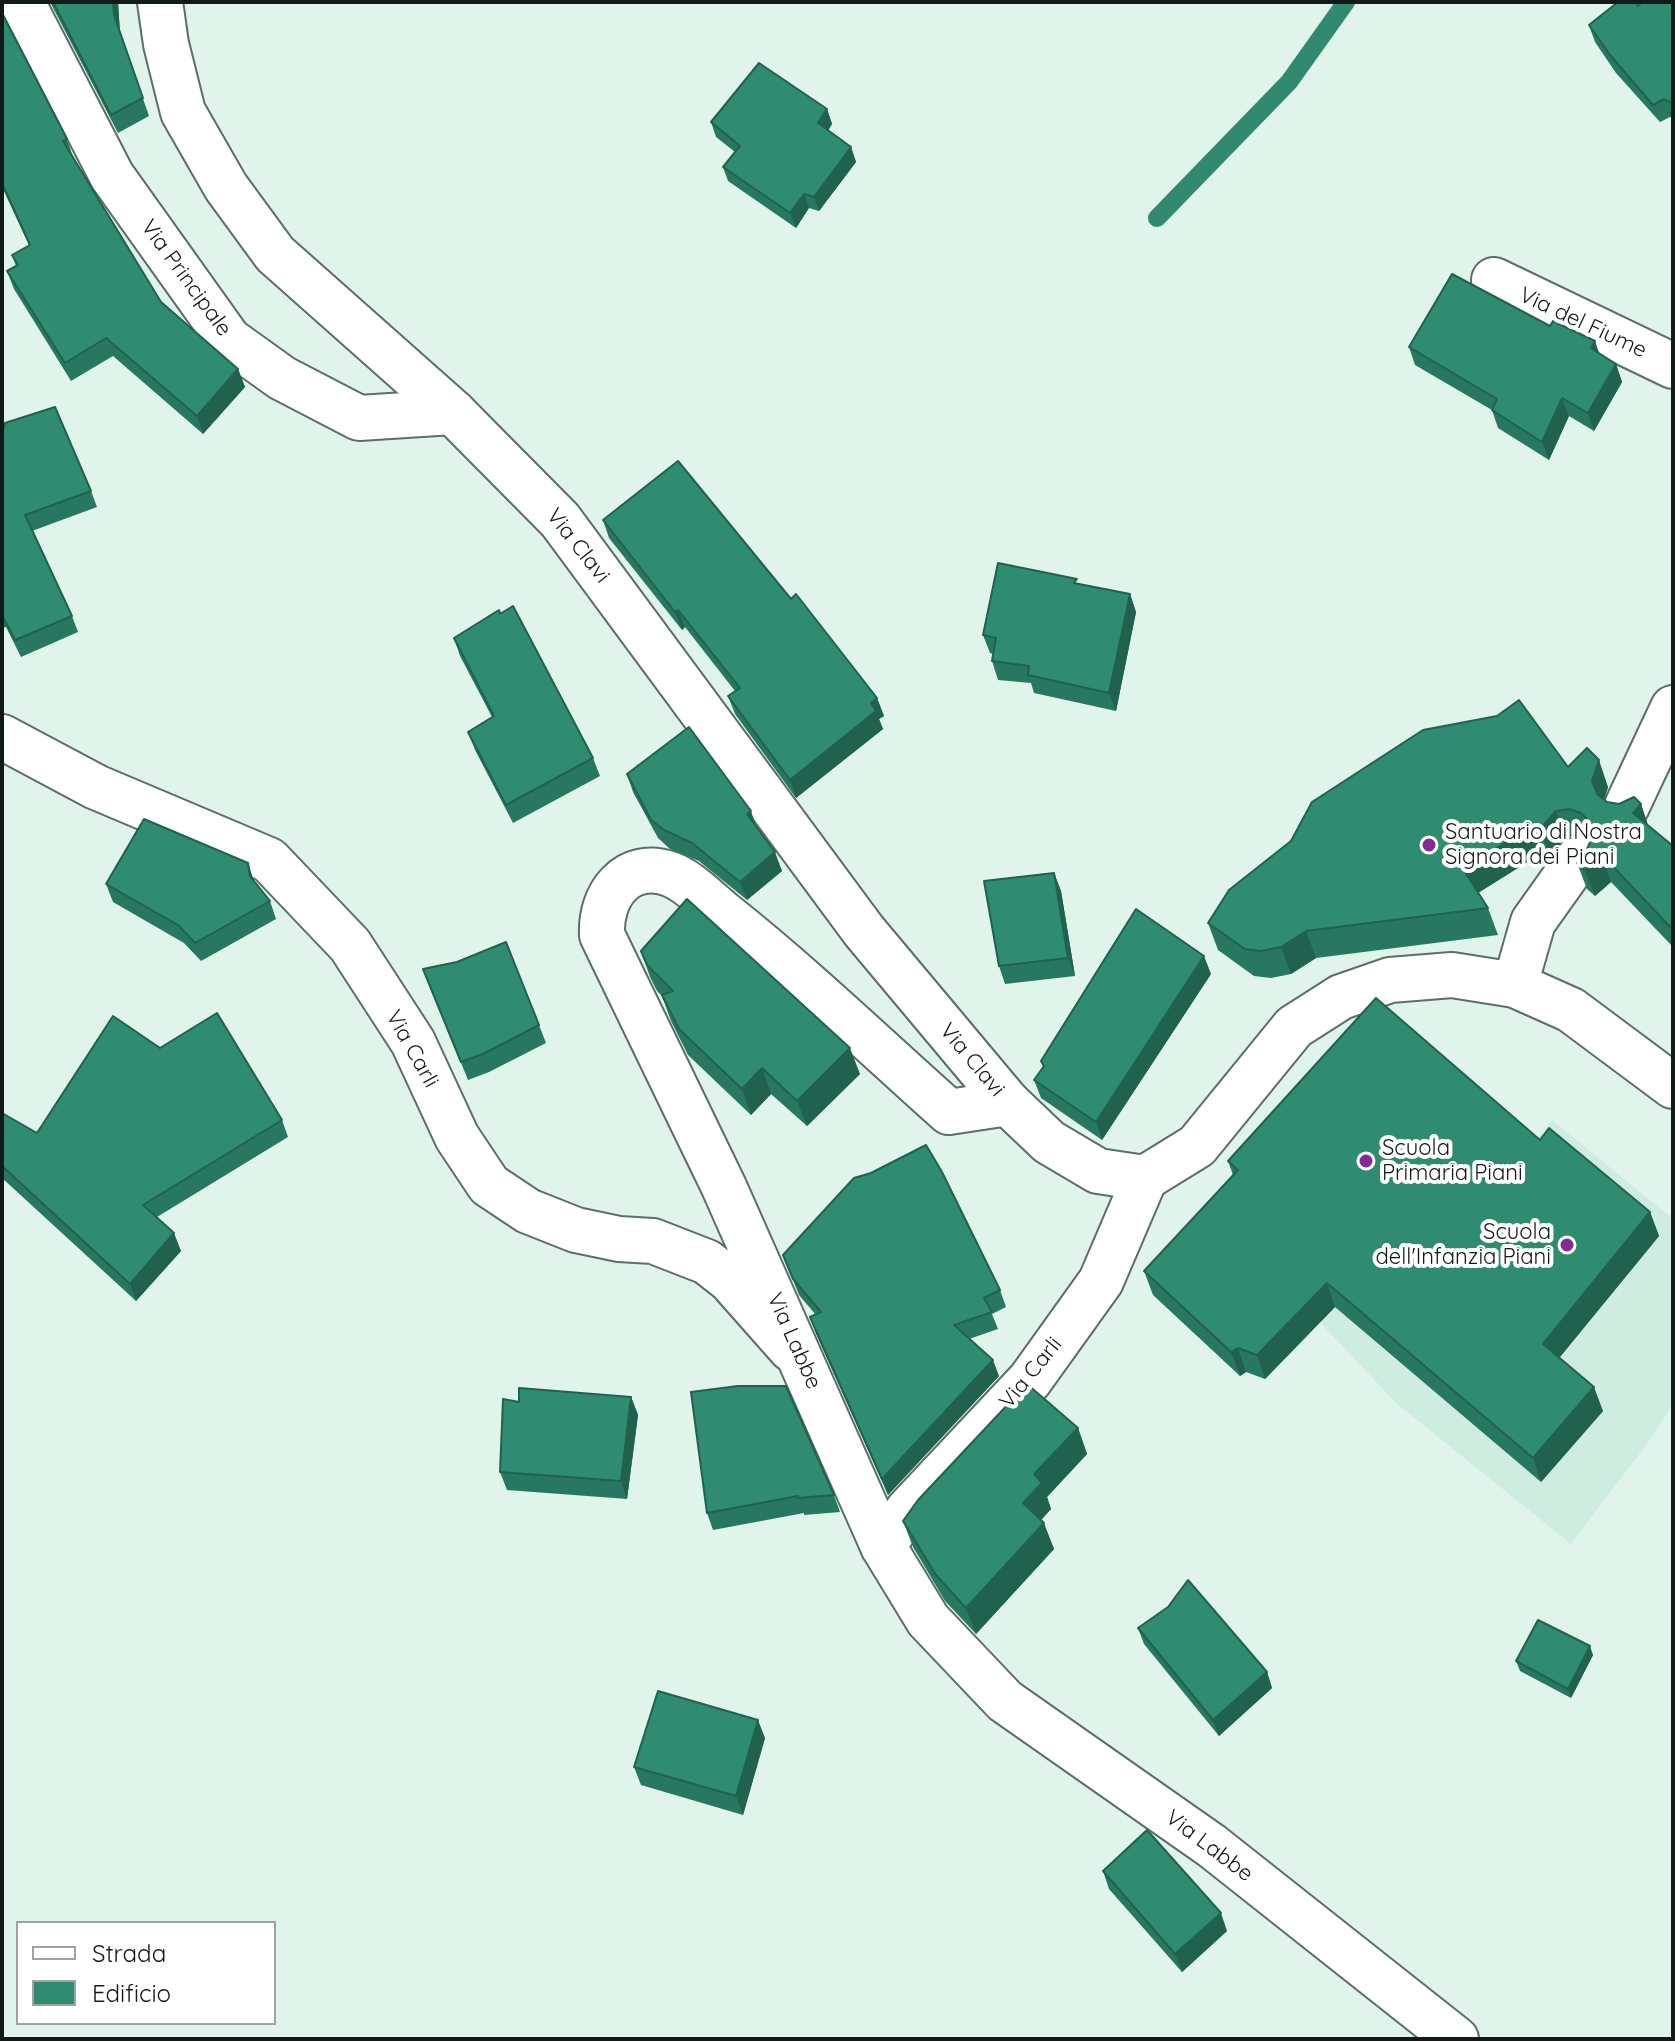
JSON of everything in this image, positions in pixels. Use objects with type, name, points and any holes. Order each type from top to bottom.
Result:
[{"type":"street","name":"Via Principale","points":[[22,2],[112,176],[229,340],[282,378],[359,418],[453,412]]},
{"type":"street","name":"Via Clavi","points":[[160,2],[166,44],[183,112],[226,187],[275,254],[453,412],[560,520],[864,931],[1008,1103],[1049,1142],[1098,1171],[1145,1178]]},
{"type":"street","name":"Via del Fiume","points":[[1494,280],[1673,366]]},
{"type":"street","points":[[1627,806],[1673,708]]},
{"type":"street","name":"Via Carli","points":[[2,737],[96,787],[269,860],[350,945],[413,1042],[457,1137],[489,1185],[528,1211],[576,1230],[619,1239],[653,1241],[707,1262],[730,1280],[804,1364]]},
{"type":"street","points":[[1515,985],[1533,922],[1577,860]]},
{"type":"street","name":"Via Labbe","points":[[1008,1103],[949,1112],[744,930],[672,875],[656,871],[625,879],[613,889],[605,903],[602,935],[724,1187],[883,1546],[928,1620],[1005,1701],[1212,1846],[1456,2039]]},
{"type":"street","points":[[1145,1178],[1197,1146],[1294,1027],[1341,997],[1390,980],[1452,975],[1515,985],[1571,1010],[1673,1086]]},
{"type":"street","name":"Via Carli","points":[[883,1546],[908,1510],[1030,1380],[1101,1281],[1145,1178]]},
{"type":"shaded area","points":[[1552,1120],[1673,1219],[1673,1404],[1647,1444],[1571,1544],[1396,1403],[1300,1301],[1531,1146]]},
{"type":"building","points":[[53,2],[113,2],[114,15],[143,98],[111,115]]},
{"type":"building","points":[[1618,2],[1635,2],[1638,6],[1642,2],[1673,2],[1673,104],[1664,99],[1653,105],[1589,25]]},
{"type":"building","points":[[2,13],[67,139],[63,141],[161,302],[238,369],[197,416],[106,338],[65,363],[7,271],[18,265],[12,255],[30,245],[2,183]]},
{"type":"building","points":[[759,63],[827,109],[818,123],[851,147],[814,197],[804,194],[790,213],[723,167],[740,146],[711,122]]},
{"type":"building","points":[[1452,274],[1550,326],[1553,321],[1595,341],[1591,348],[1616,364],[1588,413],[1562,398],[1542,442],[1492,410],[1497,399],[1409,347]]},
{"type":"building","points":[[55,407],[91,491],[25,515],[72,616],[15,640],[2,615],[2,429],[5,423]]},
{"type":"building","points":[[678,461],[791,599],[796,594],[877,698],[871,703],[876,711],[790,780],[728,696],[740,688],[603,520]]},
{"type":"building","points":[[998,563],[1077,579],[1074,583],[1130,594],[1109,693],[1028,675],[1029,666],[992,661],[996,638],[983,635]]},
{"type":"building","points":[[513,606],[593,758],[506,805],[468,732],[494,716],[454,638],[499,610],[500,614]]},
{"type":"building","name":"Santuario di Nostra Signora dei Piani","points":[[1519,700],[1568,767],[1587,748],[1599,760],[1592,781],[1597,794],[1607,802],[1619,804],[1634,797],[1641,804],[1633,813],[1673,846],[1673,930],[1602,855],[1585,870],[1577,863],[1592,835],[1590,822],[1581,813],[1569,809],[1556,811],[1540,829],[1535,824],[1463,869],[1488,908],[1306,931],[1281,947],[1261,951],[1245,949],[1208,923],[1229,890],[1291,841],[1312,802],[1423,730],[1497,716]]},
{"type":"building","points":[[689,727],[751,811],[747,814],[775,852],[740,882],[692,843],[651,820],[627,774]]},
{"type":"building","points":[[144,819],[248,863],[250,876],[270,901],[195,943],[178,925],[106,884]]},
{"type":"building","points":[[1054,873],[1068,958],[999,966],[984,881]]},
{"type":"building","points":[[687,899],[850,1048],[797,1101],[762,1068],[742,1089],[679,1029],[662,995],[673,991],[647,965],[641,951]]},
{"type":"building","points":[[1136,909],[1204,956],[1096,1122],[1034,1080],[1044,1066],[1041,1061]]},
{"type":"building","points":[[506,942],[539,1025],[461,1062],[423,969],[457,962]]},
{"type":"building","points":[[1376,998],[1540,1140],[1549,1128],[1650,1212],[1543,1344],[1594,1387],[1533,1458],[1327,1283],[1257,1355],[1238,1348],[1231,1352],[1144,1271],[1238,1170],[1228,1161]]},
{"type":"building","points":[[217,1013],[282,1120],[143,1205],[174,1233],[130,1284],[2,1166],[2,1113],[37,1133],[113,1016],[160,1048]]},
{"type":"building","points":[[926,1145],[1000,1290],[984,1298],[992,1312],[954,1325],[993,1360],[882,1479],[810,1317],[821,1312],[793,1279],[783,1255],[854,1178],[871,1173]]},
{"type":"building","points":[[1027,1384],[1078,1428],[1034,1474],[1042,1483],[1023,1503],[1044,1523],[966,1608],[936,1575],[903,1521],[918,1500]]},
{"type":"building","points":[[738,1386],[786,1386],[834,1495],[798,1496],[707,1513],[691,1392]]},
{"type":"building","points":[[519,1388],[631,1397],[621,1481],[500,1472],[503,1399],[519,1402]]},
{"type":"building","points":[[1188,1580],[1267,1672],[1213,1720],[1138,1628],[1168,1607]]},
{"type":"building","points":[[1538,1620],[1590,1646],[1568,1689],[1516,1661]]},
{"type":"building","points":[[658,1691],[758,1720],[736,1796],[634,1767]]},
{"type":"building","points":[[1147,1830],[1221,1913],[1175,1954],[1103,1871]]},
{"type":"waterway","points":[[1157,218],[1289,82],[1346,2]]},
{"type":"place","name":"Santuario di Nostra Signora dei Piani","points":[[1429,845]]},
{"type":"place","name":"Scuola Primaria Piani","points":[[1366,1161]]},
{"type":"place","name":"Scuola dell'Infanzia Piani","points":[[1567,1245]]}]
